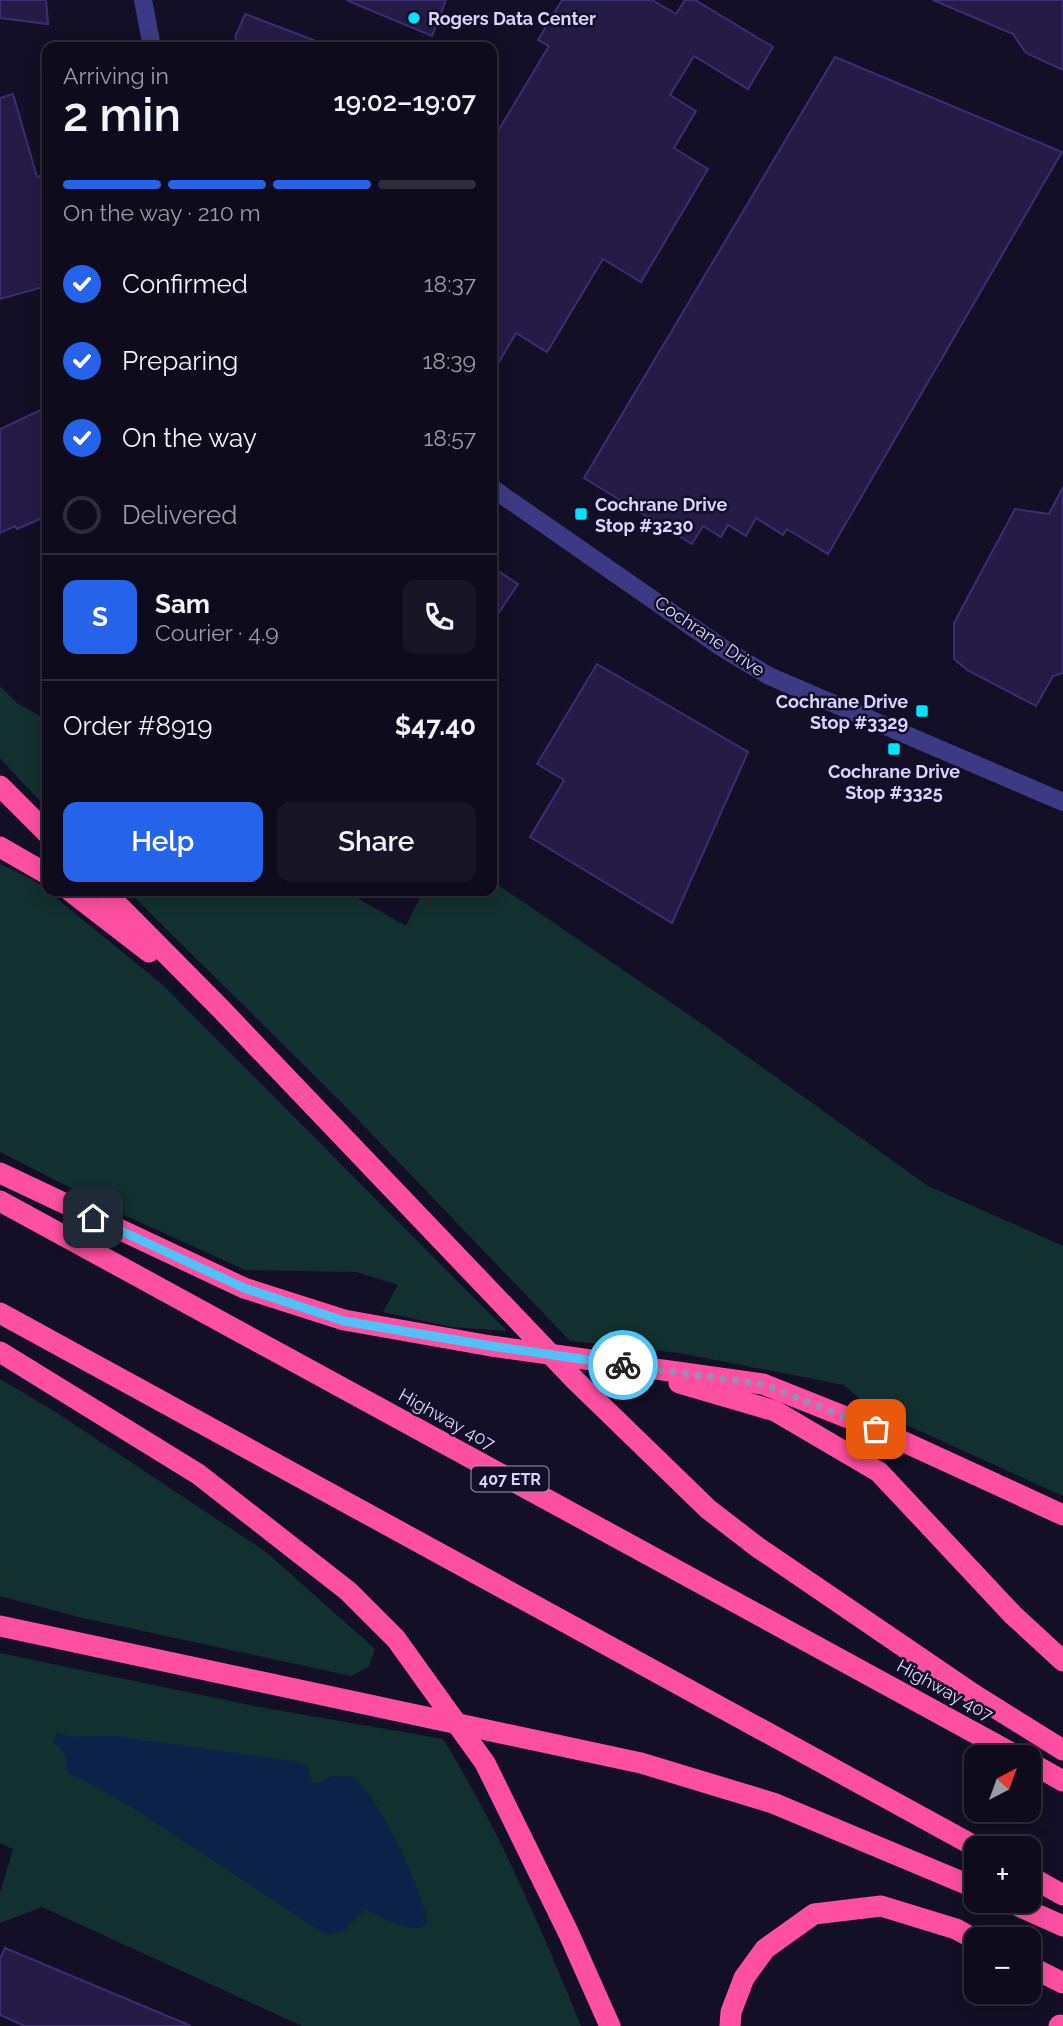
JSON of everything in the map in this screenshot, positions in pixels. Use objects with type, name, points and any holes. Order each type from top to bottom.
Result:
[{"type":"highway","points":[[0,786],[42,829]]},
{"type":"highway","points":[[0,846],[42,871]]},
{"type":"highway","points":[[75,896],[220,1008]]},
{"type":"highway","points":[[109,896],[220,1008],[576,1380],[708,1509],[756,1546],[973,1694],[1063,1750]]},
{"type":"highway","points":[[0,1174],[244,1288],[344,1321],[491,1346],[763,1384],[876,1429],[1063,1515]]},
{"type":"highway","name":"Highway 407","points":[[0,1201],[997,1745]]},
{"type":"highway","points":[[0,1313],[964,1840]]},
{"type":"highway","points":[[0,1352],[198,1474],[358,1601],[396,1639],[485,1763],[569,1934],[610,2026]]},
{"type":"highway","points":[[607,1362],[775,1411],[879,1472],[1013,1615],[1063,1661]]},
{"type":"highway","points":[[0,1626],[641,1763],[773,1803],[964,1883]]},
{"type":"highway","points":[[1041,1769],[1063,1781]]},
{"type":"highway","points":[[1041,1883],[1063,1895]]},
{"type":"highway","points":[[730,2026],[731,2012],[744,1978],[765,1949],[814,1914],[881,1906],[964,1933]]},
{"type":"highway","points":[[1034,1913],[1063,1926]]},
{"type":"highway","points":[[1041,1972],[1063,1983]]},
{"type":"street","points":[[144,0],[151,42]]},
{"type":"street","name":"Cochrane Drive","points":[[497,491],[721,647],[769,676],[1063,802]]},
{"type":"green space","points":[[0,686],[17,703],[42,717],[42,804],[0,758]]},
{"type":"green space","points":[[0,864],[34,880],[42,887],[42,896],[54,896],[163,985],[507,1331],[451,1327],[383,1312],[398,1285],[356,1272],[245,1270],[124,1215],[0,1152]]},
{"type":"green space","points":[[497,884],[688,1014],[928,1186],[1063,1246],[1063,1496],[871,1409],[844,1385],[679,1353],[570,1341],[341,1102],[133,896],[354,896],[406,926],[421,896],[497,896]]},
{"type":"green space","points":[[0,1379],[54,1411],[266,1552],[375,1649],[369,1667],[351,1676],[78,1617],[0,1596]]},
{"type":"green space","points":[[0,1653],[254,1706],[443,1739],[501,1844],[535,1916],[581,2026],[302,2026],[42,1907],[0,1923],[0,1893],[13,1849],[0,1843]]},
{"type":"water","points":[[56,1733],[73,1737],[115,1736],[298,1762],[308,1766],[311,1780],[315,1784],[332,1776],[354,1777],[376,1805],[399,1846],[418,1889],[428,1924],[413,1928],[404,1927],[365,1909],[342,1932],[326,1935],[127,1804],[71,1774],[65,1768],[65,1754],[54,1743]]},
{"type":"building","points":[[0,0],[46,0],[48,24],[0,18]]},
{"type":"building","name":"Rogers Data Center","points":[[346,0],[446,0],[432,36]]},
{"type":"building","points":[[562,0],[652,0],[676,14],[685,0],[695,0],[773,47],[748,89],[694,56],[670,95],[696,111],[674,148],[708,169],[641,282],[603,259],[547,352],[516,333],[497,365],[497,133],[549,46],[538,40]]},
{"type":"building","points":[[933,0],[1063,0],[1063,70],[1026,53],[1013,34]]},
{"type":"building","points":[[245,14],[318,42],[237,42],[235,37]]},
{"type":"building","points":[[835,57],[1062,152],[828,554],[787,529],[783,535],[756,518],[746,536],[728,525],[721,537],[703,526],[692,544],[584,478]]},
{"type":"building","points":[[13,94],[37,177],[42,176],[42,287],[0,299],[0,98]]},
{"type":"building","points":[[42,409],[42,518],[0,533],[0,429]]},
{"type":"building","points":[[1063,487],[1063,673],[1053,676],[1036,706],[967,670],[954,659],[954,623],[1015,509],[1049,514]]},
{"type":"building","points":[[497,570],[518,584],[497,616]]},
{"type":"building","points":[[597,664],[748,752],[672,923],[530,837],[564,780],[537,764]]},
{"type":"building","points":[[5,1948],[191,2026],[25,2026],[0,2015],[0,1959]]},
{"type":"way so far","points":[[623,1365],[763,1384],[876,1429]]},
{"type":"place","name":"Rogers Data Center","points":[[414,18]]},
{"type":"place","name":"Cochrane Drive Stop #3230","points":[[581,514]]},
{"type":"place","name":"Cochrane Drive Stop #3329","points":[[922,711]]},
{"type":"place","name":"Cochrane Drive Stop #3325","points":[[894,749]]},
{"type":"route","points":[[93,1218],[244,1288],[344,1321],[623,1365]]}]
